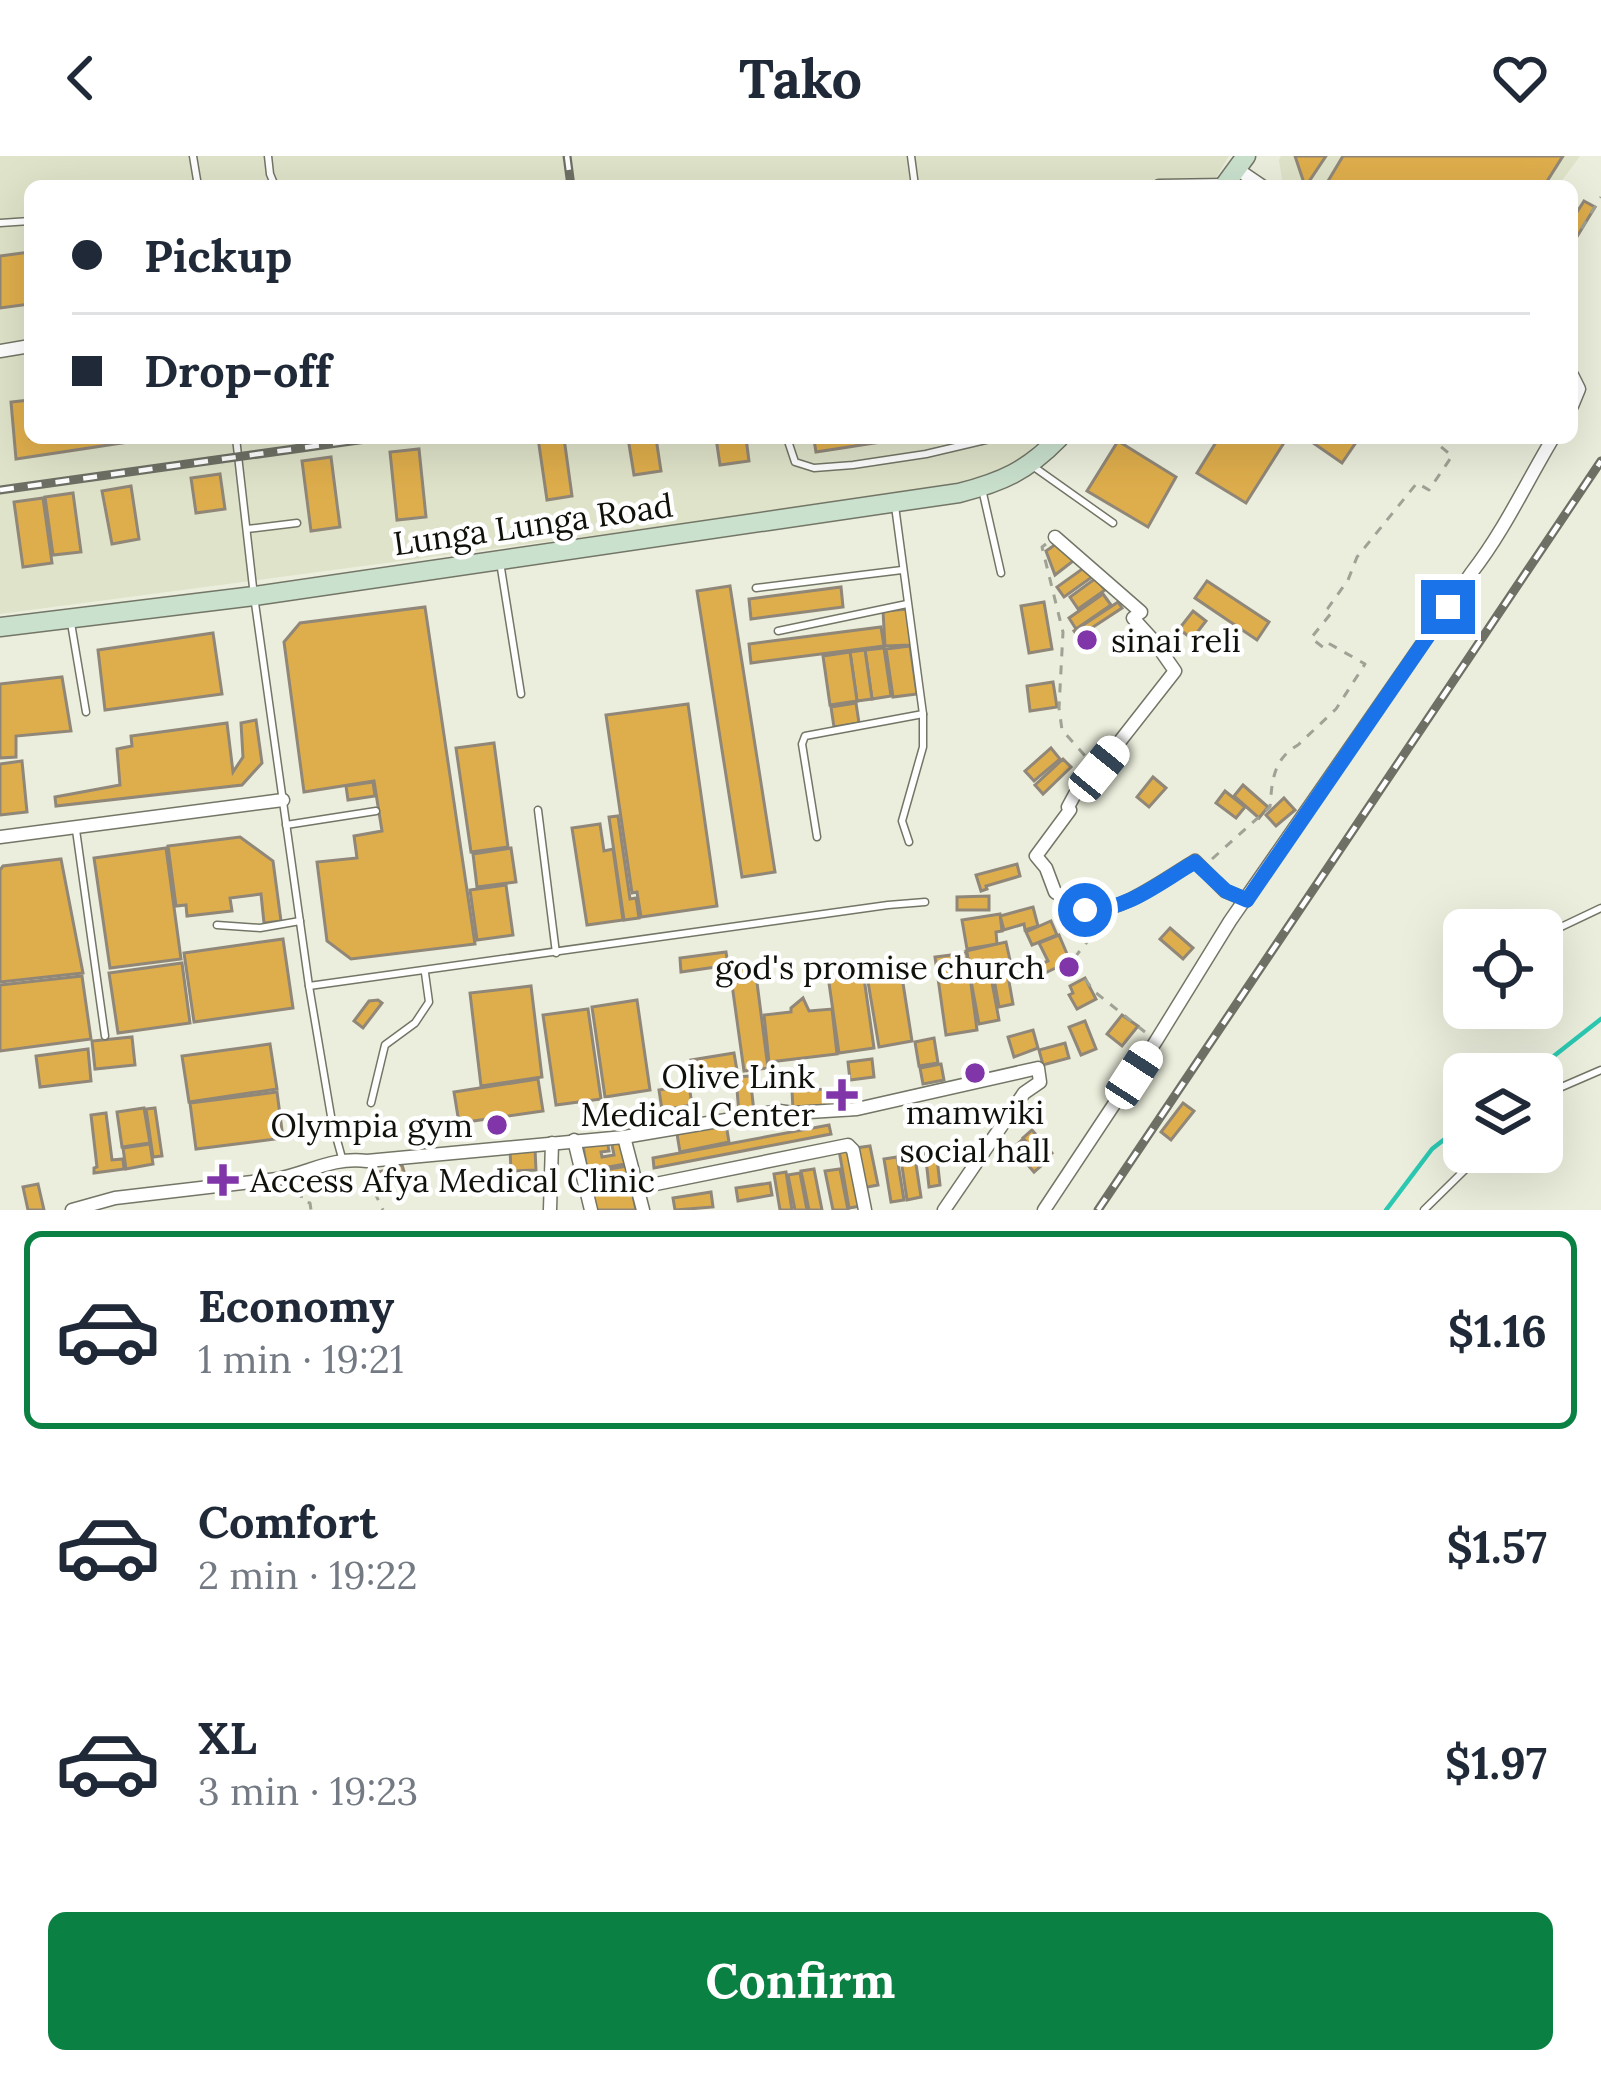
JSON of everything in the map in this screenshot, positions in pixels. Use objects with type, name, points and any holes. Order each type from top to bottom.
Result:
[{"type":"main road","name":"Lunga Lunga Road","points":[[0,627],[254,596],[895,502],[1000,482],[1031,465],[1052,444]]},
{"type":"street","points":[[1196,180],[1233,174]]},
{"type":"street","points":[[1045,1210],[1230,921],[1495,543],[1549,444]]},
{"type":"street","points":[[1055,537],[1141,612],[1133,618],[1175,671],[1075,794],[1070,810],[1036,856],[1054,892],[1085,910],[1105,910],[1124,904],[1195,862],[1226,891],[1247,900]]},
{"type":"street","points":[[0,837],[283,800]]},
{"type":"street","points":[[72,1210],[115,1198],[297,1175],[342,1158],[367,1161],[625,1137],[778,1111],[857,1109],[1038,1068],[1040,1082],[1024,1093],[944,1210]]},
{"type":"street","points":[[625,1137],[643,1210]]},
{"type":"street","points":[[574,1141],[592,1210]]},
{"type":"street","points":[[550,1210],[552,1143]]},
{"type":"street","points":[[636,1188],[848,1145],[865,1210]]},
{"type":"lane","points":[[237,444],[309,986],[342,1158]]},
{"type":"lane","points":[[788,444],[795,462],[814,468],[854,466],[968,444]]},
{"type":"lane","points":[[1031,465],[1113,524]]},
{"type":"lane","points":[[981,487],[1001,573]]},
{"type":"lane","points":[[895,502],[923,714],[923,747],[902,821],[909,842]]},
{"type":"lane","points":[[247,529],[297,523]]},
{"type":"lane","points":[[500,558],[520,694]]},
{"type":"lane","points":[[756,588],[903,570]]},
{"type":"lane","points":[[778,631],[908,604]]},
{"type":"lane","points":[[70,619],[86,712]]},
{"type":"lane","points":[[817,837],[802,745],[805,736],[923,714]]},
{"type":"lane","points":[[538,810],[556,953]]},
{"type":"lane","points":[[286,825],[376,811]]},
{"type":"lane","points":[[76,826],[105,1036]]},
{"type":"lane","points":[[309,986],[925,902]]},
{"type":"lane","points":[[1563,925],[1601,908]]},
{"type":"lane","points":[[218,925],[260,928],[300,921]]},
{"type":"lane","points":[[371,1103],[385,1045],[415,1023],[429,1002],[424,971]]},
{"type":"lane","points":[[1563,1086],[1601,1070]]},
{"type":"lane","points":[[1424,1210],[1462,1173]]},
{"type":"path","points":[[1578,234],[1601,197]]},
{"type":"path","points":[[1202,868],[1270,807],[1273,770],[1336,709],[1365,664],[1311,638],[1333,610],[1328,608],[1357,557],[1417,483],[1430,490],[1452,456],[1440,444]]},
{"type":"path","points":[[1055,537],[1042,548],[1063,632],[1062,730],[1099,769]]},
{"type":"path","points":[[1077,905],[1078,914],[1091,924],[1081,938],[1087,942],[1071,962],[1095,992],[1156,1041]]},
{"type":"path","points":[[367,1161],[371,1187],[383,1210]]},
{"type":"path","points":[[297,1175],[302,1202],[310,1202],[310,1210]]},
{"type":"shaded area","points":[[0,156],[1229,156],[1215,180],[24,180],[24,444],[1036,444],[1010,468],[922,492],[0,614]]},
{"type":"shaded area","points":[[1281,156],[1580,156],[1562,180],[1282,180]]},
{"type":"building","points":[[1295,156],[1326,156],[1310,180],[1303,180]]},
{"type":"building","points":[[1343,156],[1563,156],[1548,180],[1329,180]]},
{"type":"building","points":[[1584,201],[1595,207],[1578,235],[1578,210]]},
{"type":"building","points":[[24,253],[24,305],[0,308],[0,256]]},
{"type":"building","points":[[24,401],[24,444],[115,444],[16,459],[11,402]]},
{"type":"building","points":[[539,444],[565,444],[572,496],[547,500]]},
{"type":"building","points":[[629,444],[657,444],[661,471],[634,475]]},
{"type":"building","points":[[717,444],[747,444],[749,461],[720,465]]},
{"type":"building","points":[[815,444],[868,444],[816,452]]},
{"type":"building","points":[[1116,444],[1176,477],[1148,527],[1087,491]]},
{"type":"building","points":[[1215,444],[1283,444],[1246,503],[1197,473]]},
{"type":"building","points":[[1315,444],[1355,444],[1342,463]]},
{"type":"building","points":[[419,449],[426,517],[397,520],[390,452]]},
{"type":"building","points":[[331,457],[340,527],[311,531],[302,461]]},
{"type":"building","points":[[220,474],[225,509],[196,513],[191,478]]},
{"type":"building","points":[[131,486],[139,539],[112,544],[102,491]]},
{"type":"building","points":[[73,493],[81,552],[53,555],[45,497]]},
{"type":"building","points":[[43,498],[52,563],[23,567],[14,502]]},
{"type":"building","points":[[1059,542],[1077,558],[1055,575],[1046,551]]},
{"type":"building","points":[[1085,567],[1092,577],[1064,597],[1057,587]]},
{"type":"building","points":[[1096,578],[1105,590],[1078,609],[1070,597]]},
{"type":"building","points":[[1207,581],[1269,622],[1257,640],[1195,598]]},
{"type":"building","points":[[730,586],[775,872],[742,877],[697,591]]},
{"type":"building","points":[[841,587],[843,607],[751,619],[749,599]]},
{"type":"building","points":[[1103,594],[1111,605],[1076,629],[1069,618]]},
{"type":"building","points":[[1044,602],[1052,649],[1029,653],[1021,606]]},
{"type":"building","points":[[1118,602],[1122,608],[1078,637],[1074,631]]},
{"type":"building","points":[[425,607],[475,944],[351,959],[327,941],[317,862],[357,858],[354,836],[382,831],[374,781],[304,792],[284,642],[300,623]]},
{"type":"building","points":[[909,609],[911,645],[885,646],[883,611]]},
{"type":"building","points":[[1193,611],[1206,621],[1192,639],[1179,629]]},
{"type":"building","points":[[881,627],[884,646],[751,663],[749,644]]},
{"type":"building","points":[[213,633],[222,694],[105,710],[98,650]]},
{"type":"building","points":[[910,646],[917,694],[893,697],[886,649]]},
{"type":"building","points":[[884,648],[891,696],[872,699],[865,650]]},
{"type":"building","points":[[865,650],[872,699],[857,701],[850,652]]},
{"type":"building","points":[[850,652],[857,701],[830,705],[823,656]]},
{"type":"building","points":[[62,677],[71,731],[16,736],[16,757],[0,758],[0,684]]},
{"type":"building","points":[[1053,682],[1057,707],[1030,711],[1027,686]]},
{"type":"building","points":[[856,703],[859,723],[834,727],[831,707]]},
{"type":"building","points":[[688,704],[717,906],[641,917],[637,892],[632,893],[606,715]]},
{"type":"building","points":[[256,720],[262,763],[242,785],[56,806],[55,797],[120,785],[117,749],[132,746],[131,736],[227,723],[233,772],[243,757],[241,723]]},
{"type":"building","points":[[494,743],[508,847],[471,852],[456,748]]},
{"type":"building","points":[[1051,748],[1060,759],[1034,781],[1025,771]]},
{"type":"building","points":[[1063,759],[1071,767],[1043,794],[1035,785]]},
{"type":"building","points":[[22,761],[27,812],[0,815],[0,764]]},
{"type":"building","points":[[1153,777],[1166,788],[1149,807],[1137,797]]},
{"type":"building","points":[[373,782],[375,796],[348,800],[346,786]]},
{"type":"building","points":[[1243,785],[1268,807],[1259,818],[1234,796]]},
{"type":"building","points":[[1225,791],[1245,807],[1236,818],[1216,803]]},
{"type":"building","points":[[1284,798],[1295,810],[1276,826],[1266,815]]},
{"type":"building","points":[[618,816],[630,899],[636,898],[639,918],[624,920],[609,817]]},
{"type":"building","points":[[600,824],[604,851],[613,849],[623,920],[587,925],[572,828]]},
{"type":"building","points":[[240,837],[273,861],[281,921],[264,923],[261,894],[230,898],[232,911],[187,916],[186,905],[176,906],[168,846]]},
{"type":"building","points":[[166,848],[181,959],[110,968],[94,858]]},
{"type":"building","points":[[511,848],[516,882],[477,887],[473,854]]},
{"type":"building","points":[[61,859],[83,973],[0,982],[0,870]]},
{"type":"building","points":[[1017,864],[1020,876],[981,891],[976,875]]},
{"type":"building","points":[[506,885],[513,935],[477,940],[470,890]]},
{"type":"building","points":[[989,896],[989,910],[957,910],[957,897]]},
{"type":"building","points":[[1033,907],[1038,926],[1025,930],[1024,924],[1004,930],[1000,916]]},
{"type":"building","points":[[1000,914],[1002,931],[996,932],[997,944],[967,949],[962,920]]},
{"type":"building","points":[[1051,921],[1057,935],[1032,945],[1026,932]]},
{"type":"building","points":[[1170,928],[1193,948],[1183,959],[1160,939]]},
{"type":"building","points":[[1059,935],[1070,961],[1045,973],[1041,964],[1048,961],[1039,943]]},
{"type":"building","points":[[283,939],[293,1008],[194,1022],[184,953]]},
{"type":"building","points":[[1006,942],[1010,960],[971,969],[966,951]]},
{"type":"building","points":[[726,952],[731,986],[718,988],[716,967],[681,972],[680,958]]},
{"type":"building","points":[[967,953],[977,1030],[946,1035],[935,957]]},
{"type":"building","points":[[182,963],[190,1023],[118,1033],[109,973]]},
{"type":"building","points":[[900,964],[912,1041],[879,1047],[866,970]]},
{"type":"building","points":[[989,966],[999,1020],[979,1024],[969,970]]},
{"type":"building","points":[[755,967],[768,1068],[744,1071],[730,970]]},
{"type":"building","points":[[863,971],[874,1048],[839,1053],[828,976]]},
{"type":"building","points":[[82,976],[91,1039],[0,1051],[0,985]]},
{"type":"building","points":[[1008,976],[1013,1004],[999,1007],[994,979]]},
{"type":"building","points":[[1085,978],[1096,999],[1077,1009],[1070,986]]},
{"type":"building","points":[[531,986],[542,1077],[481,1086],[470,993]]},
{"type":"building","points":[[803,998],[809,1011],[832,1009],[837,1054],[769,1062],[764,1015],[791,1012]]},
{"type":"building","points":[[637,1000],[650,1090],[605,1097],[592,1007]]},
{"type":"building","points":[[369,1001],[382,1003],[363,1028],[354,1021]]},
{"type":"building","points":[[588,1009],[601,1099],[556,1105],[543,1015]]},
{"type":"building","points":[[1122,1015],[1138,1026],[1122,1046],[1107,1034]]},
{"type":"building","points":[[1085,1021],[1096,1049],[1081,1055],[1069,1027]]},
{"type":"building","points":[[1033,1030],[1038,1048],[1014,1057],[1008,1037]]},
{"type":"building","points":[[132,1037],[135,1065],[95,1069],[92,1041]]},
{"type":"building","points":[[934,1038],[938,1063],[919,1066],[915,1042]]},
{"type":"building","points":[[1065,1043],[1069,1058],[1043,1065],[1039,1050]]},
{"type":"building","points":[[270,1044],[277,1089],[189,1102],[182,1056]]},
{"type":"building","points":[[88,1049],[91,1081],[40,1087],[36,1056]]},
{"type":"building","points":[[734,1053],[738,1076],[695,1083],[691,1060]]},
{"type":"building","points":[[872,1059],[874,1077],[850,1080],[848,1062]]},
{"type":"building","points":[[941,1064],[944,1080],[923,1084],[920,1068]]},
{"type":"building","points":[[750,1076],[754,1112],[739,1114],[736,1077]]},
{"type":"building","points":[[538,1079],[543,1111],[459,1123],[454,1092]]},
{"type":"building","points":[[689,1085],[692,1105],[662,1110],[659,1090]]},
{"type":"building","points":[[843,1089],[843,1108],[793,1110],[792,1090]]},
{"type":"building","points":[[277,1092],[283,1138],[196,1149],[190,1103]]},
{"type":"building","points":[[1183,1103],[1194,1111],[1171,1140],[1161,1132]]},
{"type":"building","points":[[144,1108],[150,1143],[122,1147],[117,1112]]},
{"type":"building","points":[[155,1108],[162,1156],[153,1157],[146,1109]]},
{"type":"building","points":[[106,1113],[112,1160],[123,1159],[124,1169],[94,1173],[91,1115]]},
{"type":"building","points":[[726,1124],[729,1142],[680,1152],[677,1134]]},
{"type":"building","points":[[829,1125],[831,1134],[654,1168],[653,1158]]},
{"type":"building","points":[[1032,1130],[1052,1153],[1042,1161],[1023,1138]]},
{"type":"building","points":[[621,1138],[625,1164],[587,1171],[583,1145],[607,1140],[609,1151],[601,1152],[602,1157],[614,1155],[611,1140]]},
{"type":"building","points":[[1022,1140],[1043,1164],[1034,1172],[1013,1148]]},
{"type":"building","points":[[150,1144],[153,1164],[126,1169],[123,1148]]},
{"type":"building","points":[[870,1146],[878,1185],[862,1188],[855,1148]]},
{"type":"building","points":[[851,1148],[861,1206],[849,1208],[839,1150]]},
{"type":"building","points":[[510,1149],[535,1149],[536,1170],[511,1171]]},
{"type":"building","points":[[936,1149],[940,1185],[929,1187],[925,1150]]},
{"type":"building","points":[[914,1151],[921,1197],[907,1200],[900,1153]]},
{"type":"building","points":[[897,1157],[904,1200],[891,1202],[884,1159]]},
{"type":"building","points":[[402,1165],[406,1178],[375,1187],[372,1174]]},
{"type":"building","points":[[627,1166],[630,1184],[608,1188],[604,1170]]},
{"type":"building","points":[[814,1169],[822,1210],[809,1210],[801,1171]]},
{"type":"building","points":[[840,1169],[848,1210],[833,1210],[825,1171]]},
{"type":"building","points":[[786,1172],[792,1210],[780,1210],[774,1174]]},
{"type":"building","points":[[800,1173],[807,1210],[795,1210],[788,1175]]},
{"type":"building","points":[[770,1183],[772,1195],[738,1201],[736,1188]]},
{"type":"building","points":[[38,1184],[44,1210],[28,1210],[23,1187]]},
{"type":"building","points":[[631,1186],[636,1210],[595,1210],[592,1193]]},
{"type":"building","points":[[711,1192],[713,1207],[675,1210],[673,1198]]},
{"type":"waterway","points":[[1558,1053],[1601,1019]]},
{"type":"waterway","points":[[1386,1210],[1443,1140]]},
{"type":"railway","points":[[567,156],[570,180]]},
{"type":"railway","points":[[0,490],[330,444]]},
{"type":"railway","points":[[1098,1210],[1601,461]]},
{"type":"place","name":"sinai reli","points":[[1087,640]]},
{"type":"place","name":"god's promise church","points":[[1069,967]]},
{"type":"place","name":"mamwiki social hall","points":[[975,1073]]},
{"type":"place","name":"Olive Link Medical Center","points":[[842,1095]]},
{"type":"place","name":"Olympia gym","points":[[497,1125]]},
{"type":"place","name":"Access Afya Medical Clinic","points":[[223,1180]]},
{"type":"route","points":[[1085,910],[1124,904],[1195,862],[1226,891],[1247,900],[1448,607]]}]
